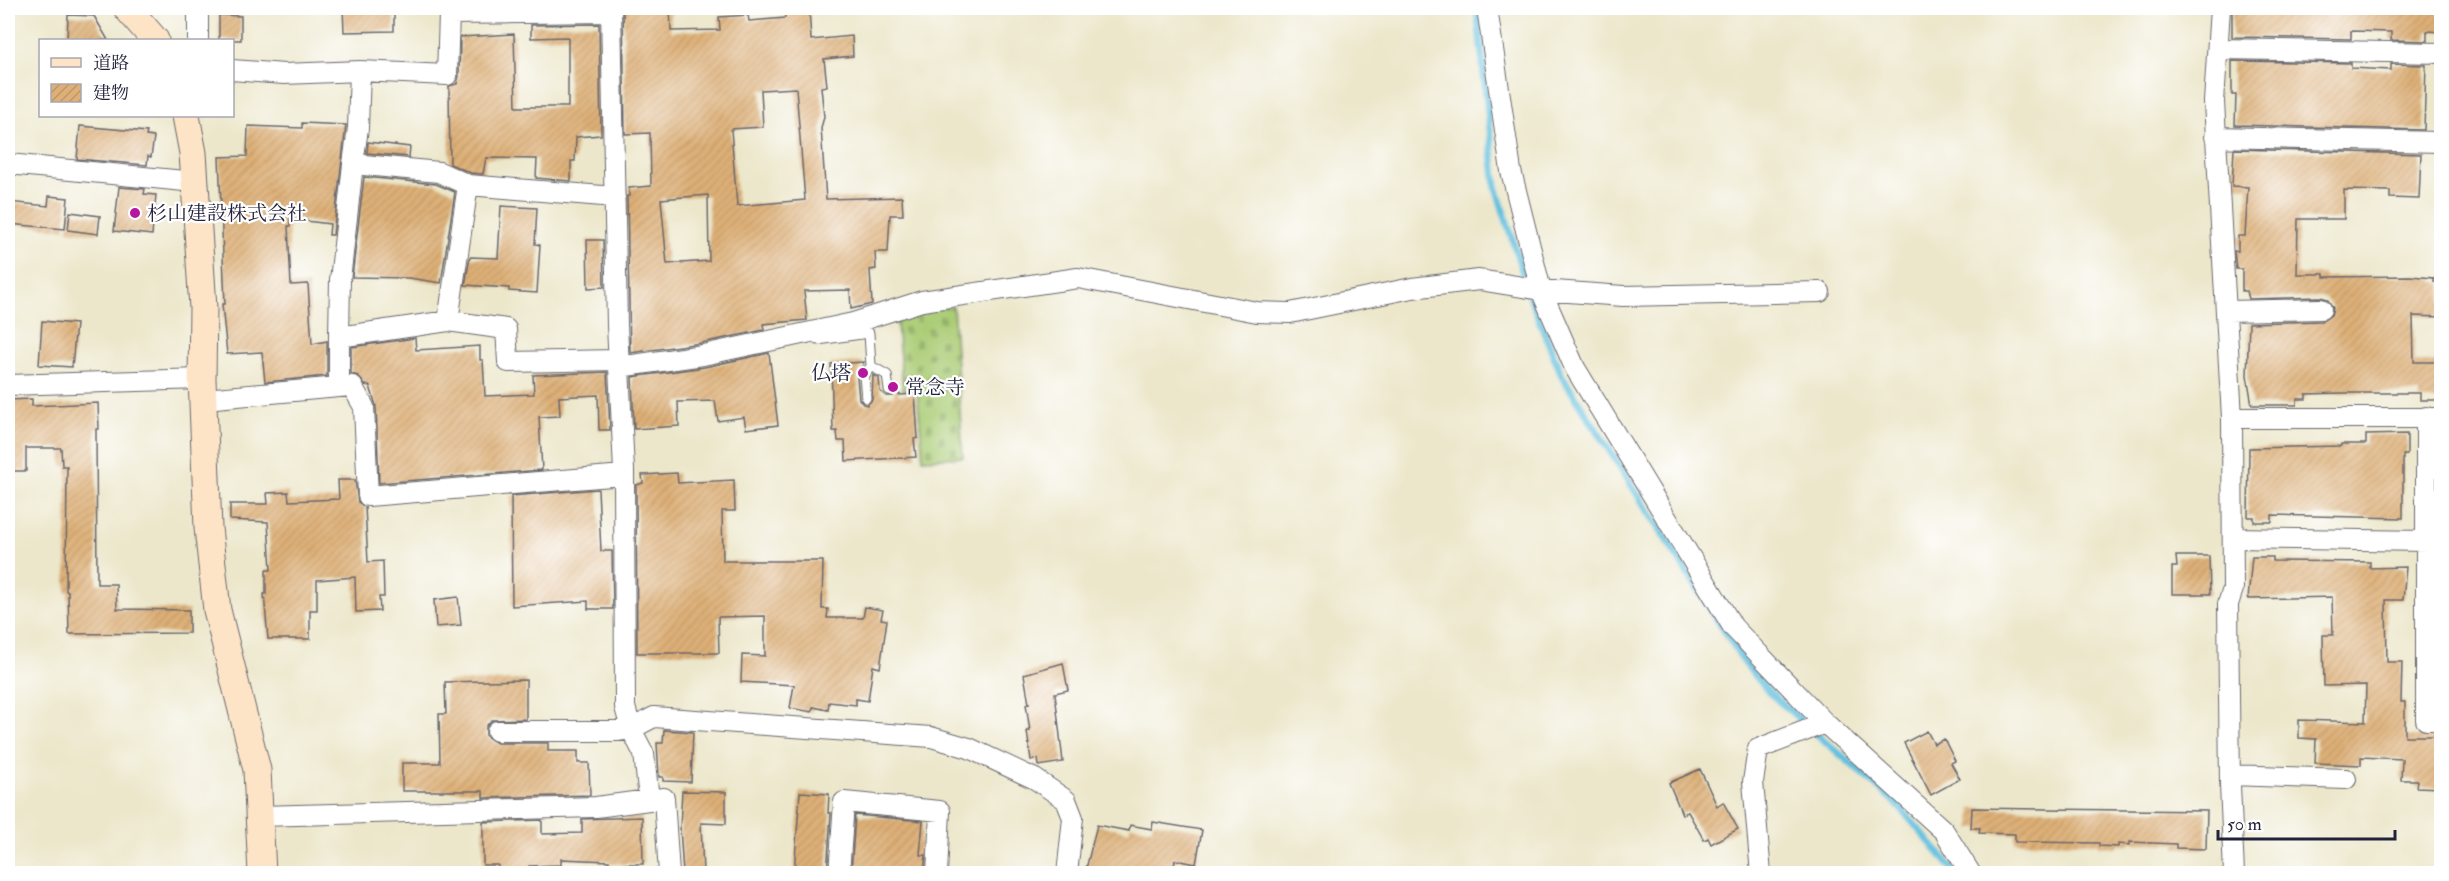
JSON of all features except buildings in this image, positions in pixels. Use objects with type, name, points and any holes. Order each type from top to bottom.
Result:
[{"type":"street","points":[[127,8],[154,39]]},
{"type":"street","points":[[198,8],[198,39]]},
{"type":"street","points":[[1487,8],[1511,171],[1541,290],[1575,368],[1733,627],[1825,723],[1944,831],[1971,873]]},
{"type":"street","points":[[2220,8],[2214,102],[2232,418],[2233,588],[2228,604],[2230,775],[2234,873]]},
{"type":"street","points":[[234,70],[284,75],[360,70],[447,75],[449,14],[611,10],[619,364],[624,475],[625,707],[631,729],[644,754],[649,799]]},
{"type":"street","points":[[2219,49],[2442,53]]},
{"type":"street","points":[[339,387],[340,280],[358,128],[360,70]]},
{"type":"street","points":[[186,117],[195,182],[203,308],[203,389],[208,528],[217,610],[257,770],[262,873]]},
{"type":"street","points":[[2215,137],[2442,142]]},
{"type":"street","points":[[8,164],[195,182]]},
{"type":"street","points":[[353,164],[439,172],[468,185],[615,196]]},
{"type":"street","points":[[448,321],[468,185]]},
{"type":"street","points":[[339,337],[448,321],[506,329],[508,362],[619,364],[703,355],[853,323],[922,301],[1078,278],[1257,312],[1290,313],[1403,289],[1479,280],[1541,290],[1623,296],[1820,292]]},
{"type":"street","points":[[2226,311],[2321,309]]},
{"type":"street","points":[[8,385],[203,389],[352,386],[364,407],[368,496],[624,475]]},
{"type":"street","points":[[2232,418],[2434,418],[2426,541],[2426,720],[2442,720]]},
{"type":"street","points":[[2233,538],[2426,541]]},
{"type":"street","points":[[497,731],[631,729],[654,717],[888,732],[946,740],[1035,779],[1066,800],[1072,818],[1066,873]]},
{"type":"street","points":[[1761,873],[1753,782],[1758,749],[1825,723]]},
{"type":"street","points":[[2230,775],[2346,779]]},
{"type":"street","points":[[260,816],[596,807],[664,798],[669,873]]},
{"type":"street","points":[[839,873],[844,802],[940,811],[937,873]]},
{"type":"lane","points":[[817,329],[818,340],[869,333],[871,366],[864,376],[866,398]]},
{"type":"lane","points":[[871,366],[887,375],[889,390]]},
{"type":"green space","points":[[953,307],[963,457],[923,459],[917,389],[903,390],[896,314],[906,310]]},
{"type":"waterway","points":[[1477,8],[1496,187],[1532,302],[1562,376],[1745,663],[1770,693],[1897,804],[1957,874]]},
{"type":"place","name":"杉山建設株式会社","points":[[135,213]]},
{"type":"place","name":"仏塔","points":[[863,373]]},
{"type":"place","name":"常念寺","points":[[893,387]]}]
